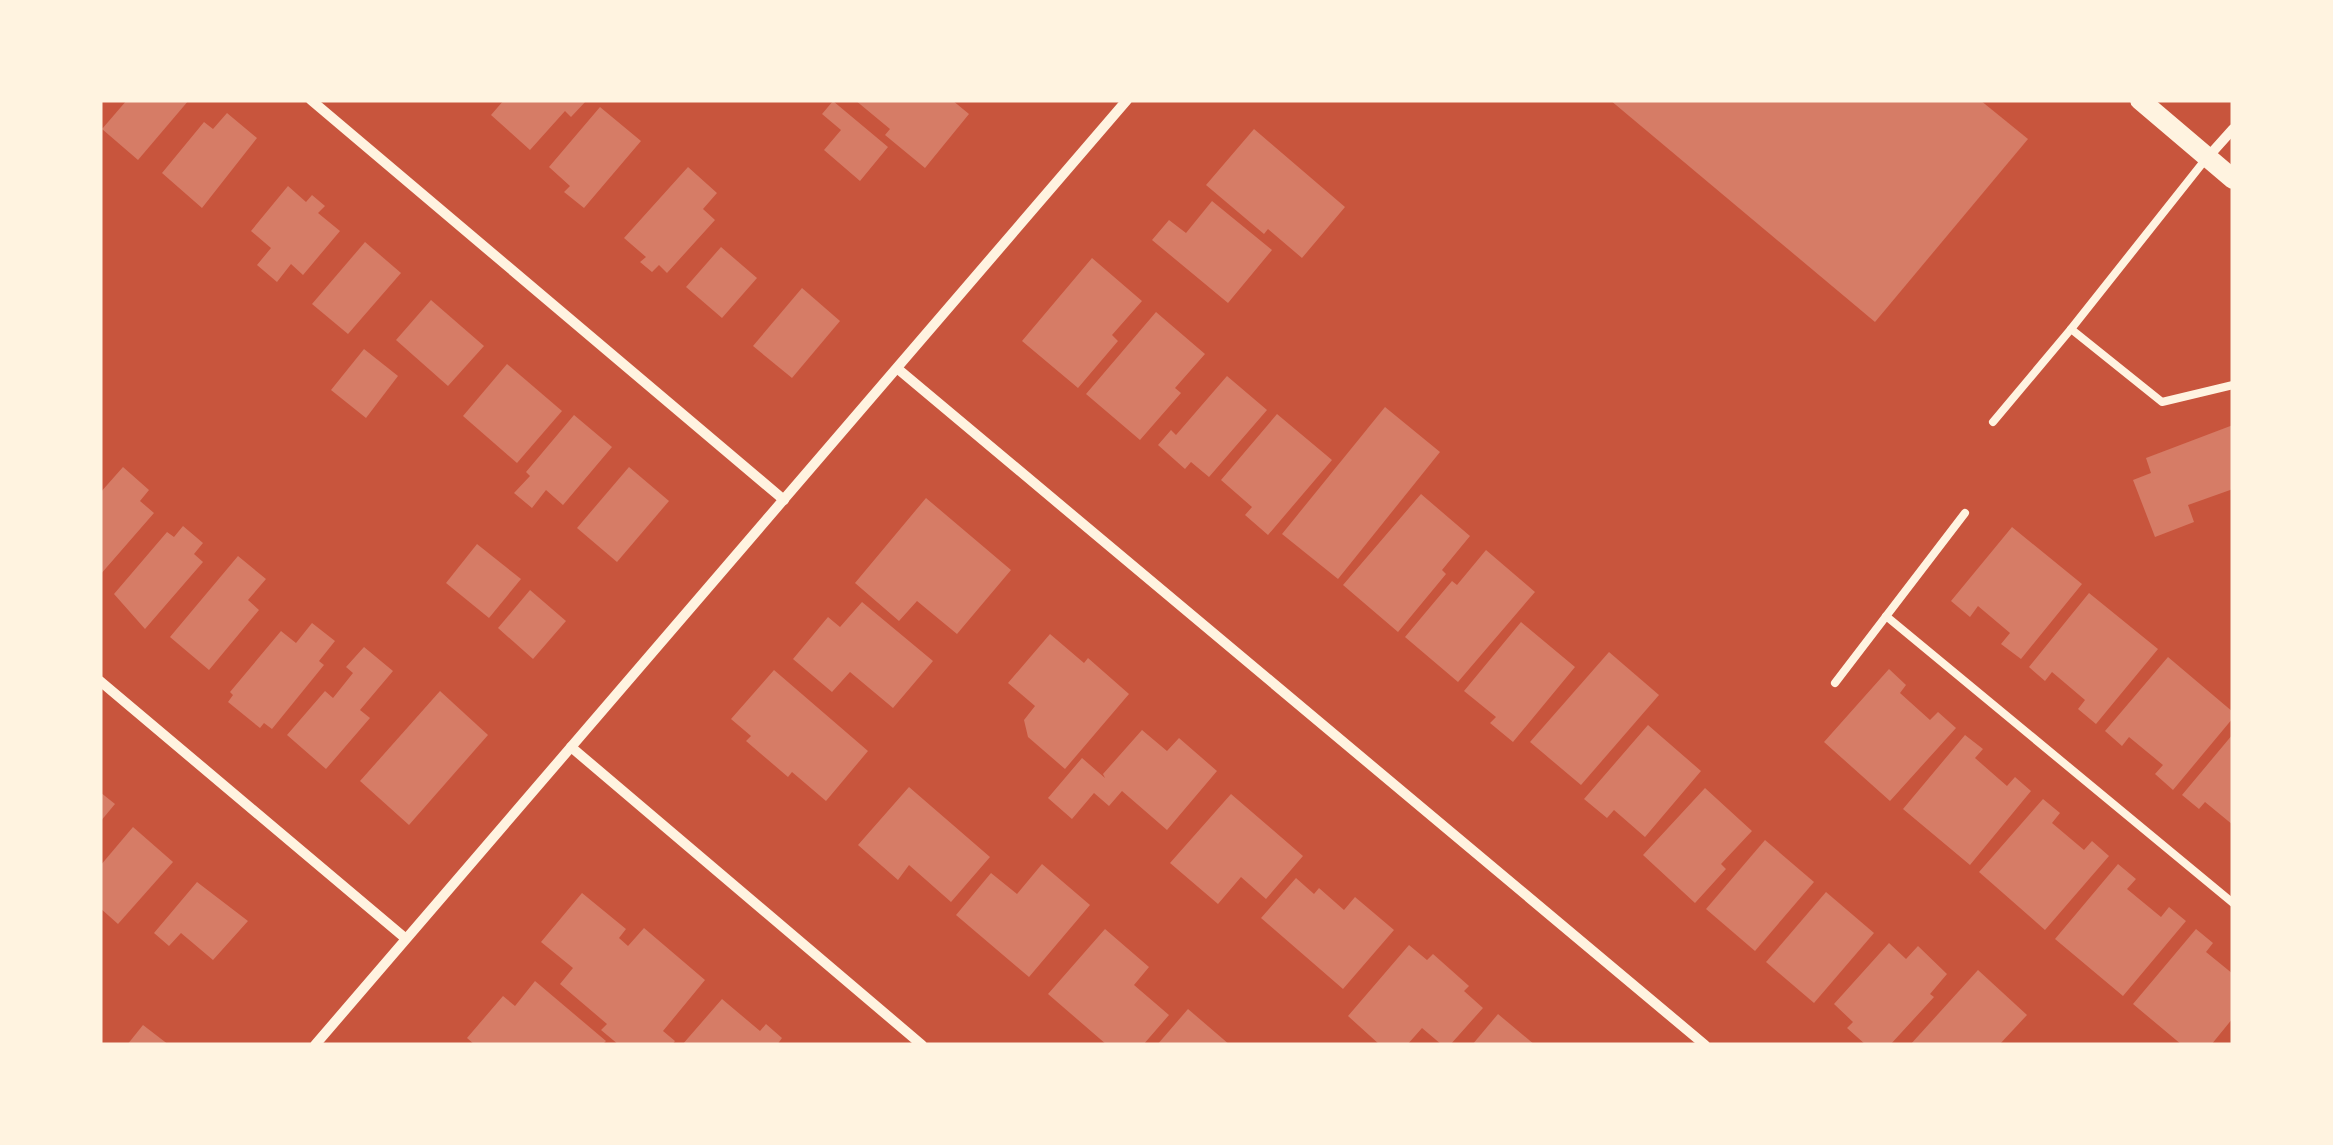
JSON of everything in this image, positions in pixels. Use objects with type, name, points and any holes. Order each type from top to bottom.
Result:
[{"type":"main road","points":[[2140,100],[2233,180]]},
{"type":"street","points":[[312,100],[784,500]]},
{"type":"street","points":[[314,1045],[1128,100]]},
{"type":"street","points":[[2207,158],[2233,129]]},
{"type":"street","points":[[898,369],[1705,1045]]},
{"type":"street","points":[[100,680],[405,938]]},
{"type":"street","points":[[571,747],[922,1045]]},
{"type":"lane","points":[[1992,422],[2207,158]]},
{"type":"lane","points":[[2071,329],[2162,402],[2233,385]]},
{"type":"lane","points":[[1835,684],[1965,513]]},
{"type":"lane","points":[[1886,616],[2233,903]]},
{"type":"building","points":[[127,100],[189,100],[138,160],[102,129]]},
{"type":"building","points":[[504,100],[587,100],[571,117],[565,111],[530,150],[491,115]]},
{"type":"building","points":[[855,100],[952,100],[969,114],[925,168],[885,135],[890,129]]},
{"type":"building","points":[[1610,100],[1980,100],[2028,139],[1875,322]]},
{"type":"building","points":[[833,101],[888,147],[860,181],[824,150],[841,130],[822,114]]},
{"type":"building","points":[[600,107],[641,141],[584,208],[564,192],[570,186],[549,167]]},
{"type":"building","points":[[227,113],[257,138],[202,208],[162,173],[204,122],[213,129]]},
{"type":"building","points":[[1254,129],[1345,207],[1302,258],[1268,229],[1264,234],[1206,185]]},
{"type":"building","points":[[688,167],[717,193],[703,209],[715,220],[667,273],[659,265],[652,272],[640,262],[646,257],[624,238]]},
{"type":"building","points":[[288,186],[306,202],[312,195],[325,206],[318,213],[340,231],[303,275],[291,264],[277,282],[257,265],[271,248],[251,231]]},
{"type":"building","points":[[1212,201],[1272,250],[1228,303],[1152,240],[1169,220],[1186,233]]},
{"type":"building","points":[[365,242],[401,273],[348,334],[312,304]]},
{"type":"building","points":[[721,247],[757,278],[722,318],[686,287]]},
{"type":"building","points":[[1092,258],[1142,301],[1112,335],[1118,341],[1078,388],[1022,341]]},
{"type":"building","points":[[802,288],[840,321],[792,378],[753,346]]},
{"type":"building","points":[[431,300],[484,346],[448,386],[396,340]]},
{"type":"building","points":[[1156,312],[1205,354],[1175,388],[1181,393],[1140,440],[1086,394]]},
{"type":"building","points":[[364,349],[398,376],[366,418],[331,390]]},
{"type":"building","points":[[507,364],[562,411],[517,463],[463,416]]},
{"type":"building","points":[[1227,376],[1267,410],[1209,477],[1191,462],[1185,469],[1158,445],[1171,430],[1176,435]]},
{"type":"building","points":[[1385,407],[1440,452],[1338,579],[1282,534]]},
{"type":"building","points":[[1277,414],[1332,460],[1268,535],[1245,515],[1252,507],[1221,480]]},
{"type":"building","points":[[574,415],[612,447],[563,505],[546,490],[532,508],[514,493],[530,476],[526,472]]},
{"type":"building","points":[[2233,425],[2233,489],[2188,505],[2194,522],[2155,537],[2133,480],[2151,473],[2146,458]]},
{"type":"building","points":[[123,467],[149,490],[140,501],[154,513],[100,575],[100,493]]},
{"type":"building","points":[[629,467],[669,501],[617,562],[577,528]]},
{"type":"building","points":[[1421,494],[1470,536],[1442,570],[1446,574],[1398,632],[1343,585]]},
{"type":"building","points":[[926,498],[1011,570],[957,634],[917,601],[899,621],[855,583]]},
{"type":"building","points":[[183,526],[203,543],[194,554],[203,562],[145,629],[114,594],[167,532],[174,537]]},
{"type":"building","points":[[2012,527],[2082,584],[2021,659],[2001,644],[2010,633],[1978,606],[1970,617],[1951,601]]},
{"type":"building","points":[[477,544],[521,579],[489,618],[446,583]]},
{"type":"building","points":[[1486,550],[1535,592],[1458,682],[1405,637],[1452,581],[1457,585]]},
{"type":"building","points":[[238,556],[266,579],[248,600],[259,610],[209,670],[170,637]]},
{"type":"building","points":[[530,590],[566,621],[533,659],[498,628]]},
{"type":"building","points":[[2089,593],[2158,649],[2096,724],[2078,709],[2085,700],[2052,672],[2045,681],[2029,667]]},
{"type":"building","points":[[862,602],[933,661],[893,708],[850,672],[832,692],[793,659],[828,617],[840,627]]},
{"type":"building","points":[[1521,622],[1575,667],[1513,742],[1490,723],[1496,717],[1464,691]]},
{"type":"building","points":[[312,623],[335,641],[319,661],[324,665],[272,729],[264,723],[260,728],[228,702],[233,695],[230,692],[281,631],[296,643]]},
{"type":"building","points":[[1050,634],[1084,663],[1088,658],[1129,694],[1065,769],[1028,737],[1024,720],[1035,706],[1008,683]]},
{"type":"building","points":[[364,647],[393,671],[360,710],[370,718],[326,769],[287,735],[325,691],[333,698],[353,673],[346,667]]},
{"type":"building","points":[[1609,652],[1659,695],[1581,785],[1530,742]]},
{"type":"building","points":[[2168,657],[2233,712],[2233,718],[2173,790],[2155,774],[2163,765],[2129,737],[2122,746],[2105,731]]},
{"type":"building","points":[[1889,669],[1906,685],[1900,693],[1930,720],[1938,712],[1956,728],[1890,801],[1824,742]]},
{"type":"building","points":[[774,670],[868,751],[826,801],[792,772],[788,777],[746,741],[751,736],[731,719]]},
{"type":"building","points":[[440,691],[488,735],[409,825],[360,781]]},
{"type":"building","points":[[1648,725],[1701,771],[1645,837],[1614,810],[1607,818],[1584,799]]},
{"type":"building","points":[[1142,730],[1167,751],[1179,738],[1217,771],[1167,830],[1122,791],[1109,806],[1094,793],[1072,819],[1048,798],[1082,758],[1105,778],[1103,774]]},
{"type":"building","points":[[2233,734],[2233,825],[2205,802],[2199,809],[2182,795]]},
{"type":"building","points":[[1965,735],[1983,749],[1975,758],[2007,786],[2015,777],[2031,791],[1970,865],[1903,809]]},
{"type":"building","points":[[909,787],[990,857],[951,902],[909,865],[898,880],[858,845]]},
{"type":"building","points":[[1705,788],[1752,831],[1721,864],[1726,869],[1695,903],[1643,855]]},
{"type":"building","points":[[100,792],[115,804],[100,822]]},
{"type":"building","points":[[1231,794],[1303,856],[1266,899],[1241,877],[1218,904],[1170,863]]},
{"type":"building","points":[[2043,799],[2060,813],[2052,823],[2084,850],[2092,841],[2109,856],[2045,930],[1979,872]]},
{"type":"building","points":[[133,827],[173,862],[118,924],[100,908],[100,866]]},
{"type":"building","points":[[1765,840],[1814,882],[1755,951],[1706,909]]},
{"type":"building","points":[[1042,864],[1090,905],[1029,977],[956,915],[991,873],[1017,894]]},
{"type":"building","points":[[2118,864],[2136,879],[2127,889],[2161,917],[2169,907],[2186,921],[2123,996],[2055,939]]},
{"type":"building","points":[[1296,878],[1314,894],[1319,888],[1344,910],[1355,897],[1394,930],[1343,989],[1261,918]]},
{"type":"building","points":[[197,882],[248,921],[213,960],[181,933],[169,946],[154,933]]},
{"type":"building","points":[[1826,892],[1874,933],[1814,1003],[1766,962]]},
{"type":"building","points":[[582,893],[626,929],[619,938],[628,946],[644,928],[705,980],[663,1031],[675,1041],[672,1045],[619,1045],[601,1030],[607,1024],[560,984],[573,968],[541,942]]},
{"type":"building","points":[[1105,929],[1149,967],[1134,985],[1169,1015],[1143,1045],[1107,1045],[1048,994]]},
{"type":"building","points":[[2196,929],[2213,943],[2206,952],[2233,974],[2233,1018],[2211,1045],[2182,1045],[2133,1004]]},
{"type":"building","points":[[1889,943],[1906,959],[1918,946],[1947,974],[1930,994],[1934,997],[1890,1045],[1866,1045],[1847,1028],[1853,1022],[1834,1004]]},
{"type":"building","points":[[1409,945],[1427,960],[1433,954],[1469,986],[1464,991],[1483,1008],[1450,1045],[1442,1045],[1422,1028],[1407,1045],[1380,1045],[1348,1016]]},
{"type":"building","points":[[1978,970],[2027,1015],[1999,1045],[1910,1045]]},
{"type":"building","points":[[535,981],[606,1041],[602,1045],[475,1045],[467,1038],[503,996],[515,1006]]},
{"type":"building","points":[[722,999],[760,1031],[766,1024],[782,1038],[777,1045],[682,1045]]},
{"type":"building","points":[[1188,1009],[1230,1045],[1157,1045]]},
{"type":"building","points":[[1498,1014],[1535,1045],[1472,1045]]},
{"type":"building","points":[[143,1025],[169,1045],[127,1045]]}]
